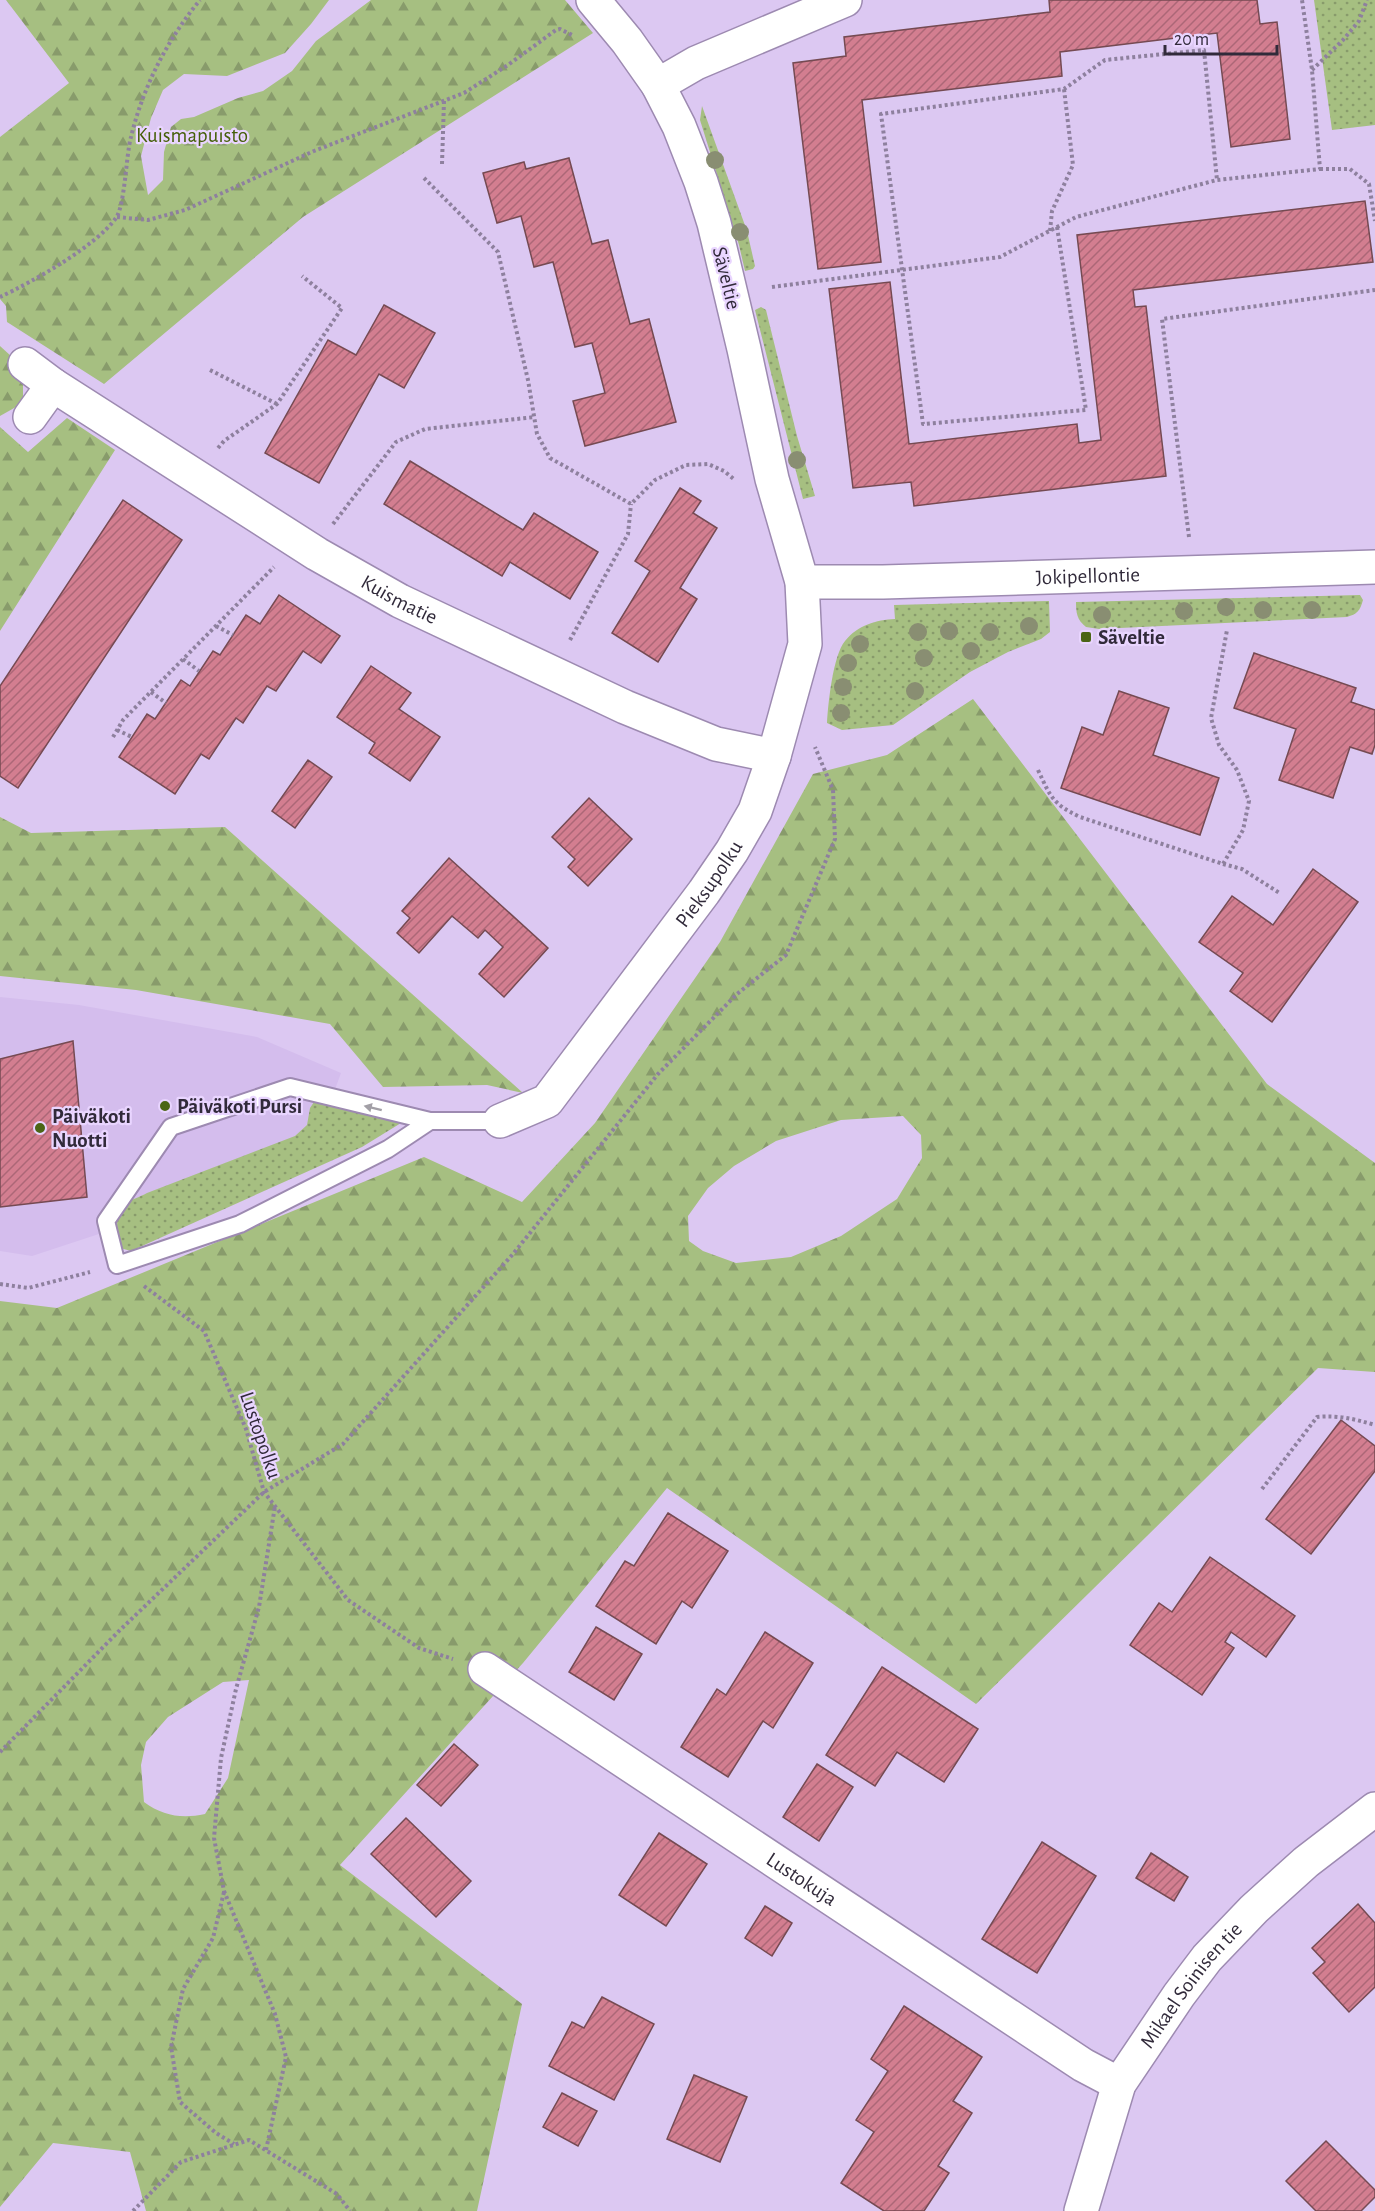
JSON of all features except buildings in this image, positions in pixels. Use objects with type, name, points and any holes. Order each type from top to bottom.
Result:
[{"type":"street","name":"Säveltie","points":[[593,0],[627,41],[658,85],[679,126],[701,182],[714,223],[777,500],[802,582]]},
{"type":"street","points":[[658,85],[696,63],[845,0]]},
{"type":"street","name":"Kuismatie","points":[[25,364],[53,385],[295,540],[400,601],[625,707],[716,744],[774,756]]},
{"type":"street","points":[[30,417],[53,385]]},
{"type":"street","name":"Jokipellontie","points":[[802,582],[919,581],[1375,567]]},
{"type":"street","name":"Pieksupolku","points":[[500,1121],[547,1101],[704,892],[732,851],[754,811],[774,756],[805,644],[802,582]]},
{"type":"street","name":"Lustokuja","points":[[485,1669],[1083,2065],[1119,2084]]},
{"type":"street","name":"Mikael Soinisen tie","points":[[1081,2211],[1119,2084],[1179,1995],[1207,1958],[1254,1909],[1306,1862],[1375,1809]]},
{"type":"lane","points":[[430,1121],[388,1149],[240,1224],[117,1265],[106,1221],[171,1127],[290,1088],[430,1121],[500,1121]]},
{"type":"path","points":[[0,297],[31,282],[90,243],[117,217],[130,140],[139,106],[162,56],[182,22],[200,0]]},
{"type":"path","points":[[1302,0],[1312,70],[1320,169]]},
{"type":"path","points":[[1312,70],[1359,21],[1367,0]]},
{"type":"path","points":[[117,217],[148,220],[185,210],[314,151],[473,88],[556,30],[560,29],[573,35],[580,42]]},
{"type":"path","points":[[1058,227],[1086,410],[923,424],[881,114],[1064,88],[1105,60],[1204,50],[1217,180]]},
{"type":"path","points":[[1050,231],[1052,211],[1073,165],[1064,88]]},
{"type":"path","points":[[442,164],[444,100]]},
{"type":"path","points":[[772,287],[1000,257],[1076,217],[1217,180],[1320,169],[1350,170],[1369,184],[1375,221]]},
{"type":"path","points":[[423,178],[498,252],[537,434],[550,458],[631,504]]},
{"type":"path","points":[[217,449],[224,441],[277,404],[342,308],[302,276]]},
{"type":"path","points":[[1190,548],[1162,319],[1375,290]]},
{"type":"path","points":[[210,370],[277,404]]},
{"type":"path","points":[[327,531],[396,442],[425,429],[535,417]]},
{"type":"path","points":[[567,645],[628,534],[631,504],[655,480],[686,465],[708,464],[724,471],[752,494],[777,500]]},
{"type":"path","points":[[113,736],[123,720],[273,568],[295,540]]},
{"type":"path","points":[[216,626],[233,635]]},
{"type":"path","points":[[1223,864],[1243,830],[1249,801],[1237,770],[1219,745],[1211,718],[1227,630]]},
{"type":"path","points":[[183,659],[199,671]]},
{"type":"path","points":[[151,692],[166,703]]},
{"type":"path","points":[[117,730],[132,737]]},
{"type":"path","points":[[0,1752],[119,1631],[264,1492],[343,1444],[513,1254],[658,1074],[737,994],[786,955],[835,839],[833,790],[814,744]]},
{"type":"path","points":[[1038,770],[1047,790],[1059,807],[1223,864],[1242,868],[1281,894]]},
{"type":"path","points":[[0,1284],[28,1288],[117,1265]]},
{"type":"path","name":"Lustopolku","points":[[117,1265],[204,1331],[246,1428],[264,1492],[348,1600],[419,1648],[485,1669]]},
{"type":"path","points":[[1262,1489],[1317,1417],[1334,1415],[1375,1425]]},
{"type":"path","points":[[266,2150],[286,2057],[275,2014],[224,1891],[214,1838],[222,1758],[236,1689],[259,1607],[275,1506]]},
{"type":"path","points":[[224,1891],[213,1938],[183,1989],[171,2047],[180,2102],[216,2133],[234,2144]]},
{"type":"path","points":[[134,2211],[181,2162],[249,2139],[337,2194],[350,2211]]},
{"type":"shaded area","name":"Päiväkoti Pursi","points":[[0,997],[79,1005],[257,1037],[341,1073],[317,1139],[184,1206],[32,1256],[0,1251]]},
{"type":"green space","name":"Kuismapuisto","points":[[6,0],[329,0],[285,53],[227,76],[184,74],[163,90],[151,118],[141,156],[148,195],[163,180],[164,152],[171,127],[181,119],[194,117],[238,98],[263,91],[292,71],[316,41],[371,0],[565,0],[593,33],[303,217],[104,384],[7,322],[6,306],[0,299],[0,137],[69,83]]},
{"type":"green space","points":[[1314,0],[1375,0],[1375,125],[1332,130]]},
{"type":"green space","points":[[702,106],[747,231],[755,266],[753,269],[745,271],[700,120]]},
{"type":"green space","points":[[761,307],[766,310],[797,436],[815,496],[803,499],[755,310]]},
{"type":"green space","points":[[0,346],[23,367],[23,403],[0,416]]},
{"type":"green space","points":[[67,418],[115,450],[0,631],[0,427],[28,452]]},
{"type":"green space","points":[[1360,595],[1363,600],[1359,609],[1347,617],[1099,629],[1086,627],[1081,622],[1076,606],[1076,602]]},
{"type":"green space","points":[[1049,601],[1050,632],[1041,639],[1008,652],[970,672],[893,725],[842,730],[827,723],[832,680],[841,648],[850,636],[862,627],[874,622],[895,619],[894,605]]},
{"type":"green space","points":[[973,699],[1267,1084],[1375,1163],[1375,1372],[1318,1368],[976,1704],[667,1488],[523,1663],[340,1865],[522,2004],[477,2211],[146,2211],[130,2152],[53,2143],[0,2207],[0,1301],[57,1308],[424,1157],[522,1202],[595,1123],[720,942],[813,774],[887,755]],"holes":[[[903,1116],[921,1135],[922,1158],[897,1199],[841,1236],[791,1257],[736,1263],[703,1251],[689,1241],[688,1216],[708,1188],[734,1166],[776,1141],[841,1120]],[[249,1680],[228,1778],[205,1814],[173,1815],[144,1802],[141,1765],[146,1742],[168,1717],[223,1682]]]},
{"type":"green space","points":[[0,817],[31,833],[225,827],[523,1093],[487,1085],[383,1087],[330,1024],[136,990],[0,976]]},
{"type":"green space","points":[[314,1102],[342,1104],[399,1118],[401,1123],[362,1147],[131,1251],[120,1248],[117,1231],[118,1219],[124,1204],[295,1136],[307,1125],[310,1108]]},
{"type":"place","name":"Säveltie","points":[[1086,637]]},
{"type":"place","name":"Päiväkoti Pursi","points":[[165,1106]]},
{"type":"place","name":"Päiväkoti Nuotti","points":[[40,1128]]}]
